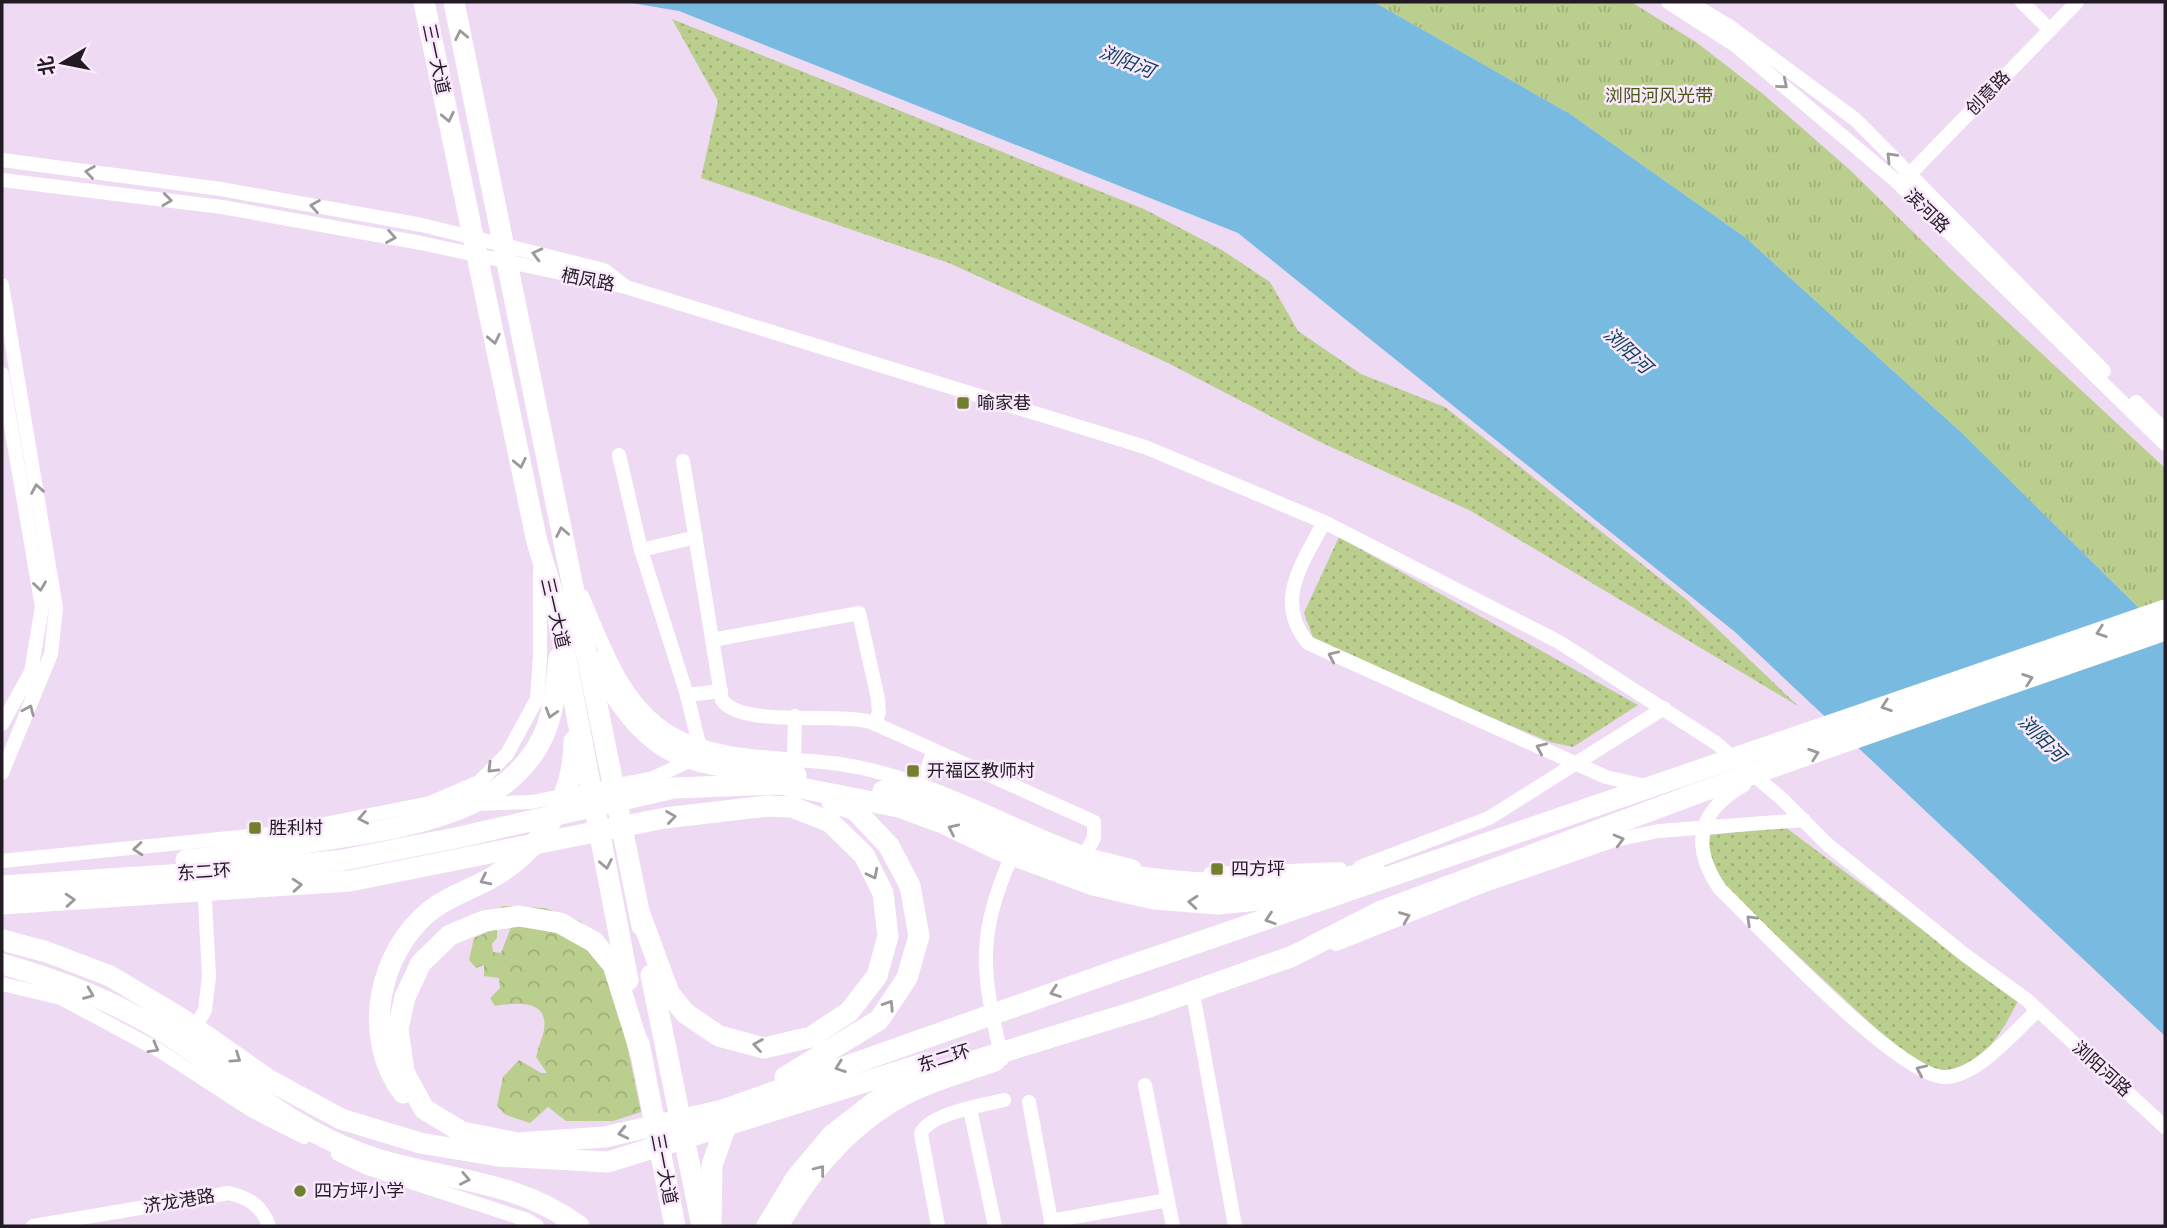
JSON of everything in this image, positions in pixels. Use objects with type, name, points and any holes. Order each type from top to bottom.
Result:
[{"type":"highway","name":"三一大道","points":[[424,2],[537,542],[554,597],[676,1226]]},
{"type":"highway","name":"三一大道","points":[[454,2],[702,1226]]},
{"type":"highway","points":[[2,873],[203,851],[228,855],[418,823],[443,816],[498,788],[534,750],[546,729],[554,702],[559,657],[554,597]]},
{"type":"highway","points":[[641,1054],[613,965],[594,942],[559,923],[519,916],[484,921],[450,935],[421,963],[405,997],[398,1030],[404,1072],[424,1109],[462,1132],[518,1143],[605,1138],[723,1110],[1105,975],[2165,610]]},
{"type":"highway","points":[[767,1226],[796,1178],[832,1135],[876,1101],[922,1077],[1143,1009],[1281,960],[1381,911],[1701,792],[2165,630]]},
{"type":"highway","points":[[585,648],[636,722],[673,752],[712,763],[771,770],[920,798],[958,811],[994,832],[1059,860],[1146,879],[1240,883],[1348,878],[1573,815]]},
{"type":"highway","points":[[498,1156],[440,1133],[421,1116],[400,1089],[381,1042],[381,989],[387,970],[414,926],[449,897],[491,878],[523,856],[552,821],[563,801],[575,757],[574,701]]},
{"type":"highway","points":[[780,784],[899,807],[999,850],[1093,885],[1154,899],[1218,904],[1358,890]]},
{"type":"highway","points":[[711,1226],[712,1165],[725,1123],[794,1070],[879,1020],[907,978],[919,936],[910,886],[880,837],[855,810],[780,784]]},
{"type":"highway","name":"东二环","points":[[2,886],[259,869],[406,849],[674,788],[780,784]]},
{"type":"highway","points":[[2,904],[350,881],[412,871],[471,855],[690,815],[767,806],[792,807],[830,822],[864,856],[883,893],[888,936],[877,975],[849,1012],[811,1037],[764,1048],[719,1036],[685,1013],[669,993],[640,914]]},
{"type":"highway","name":"东二环","points":[[498,1156],[608,1162],[1128,1000],[1381,911]]},
{"type":"highway","points":[[2,940],[47,952],[110,976],[182,1019],[269,1080],[341,1119],[420,1143],[498,1156]]},
{"type":"highway","points":[[2,964],[58,981],[111,1003],[166,1034],[292,1122],[348,1148],[419,1171],[506,1188],[564,1215],[579,1226]]},
{"type":"street","name":"滨河路","points":[[1668,2],[1735,44],[1904,180],[2165,430]]},
{"type":"street","name":"滨河路","points":[[1689,2],[1729,26],[1856,120],[1904,180],[2165,444]]},
{"type":"street","points":[[2022,2],[2050,30]]},
{"type":"street","name":"创意路","points":[[1904,180],[2077,2]]},
{"type":"street","name":"栖凤路","points":[[2,160],[221,189],[422,225],[604,270],[626,287]]},
{"type":"street","name":"栖凤路","points":[[2,180],[222,206],[421,243],[626,287]]},
{"type":"street","points":[[2,285],[56,608],[51,654],[2,773]]},
{"type":"street","name":"浏阳河路","points":[[626,287],[1145,447],[1324,522],[1559,642],[1716,743],[1804,820],[1827,844],[2038,1010],[2165,1127]]},
{"type":"street","points":[[2,374],[42,607],[31,672],[2,723]]},
{"type":"street","points":[[619,455],[641,550],[687,695],[699,744]]},
{"type":"street","points":[[683,461],[712,640],[726,705],[743,713],[847,717],[875,724],[1094,822],[1094,838],[1085,854]]},
{"type":"street","points":[[1324,522],[1292,585],[1292,607],[1297,629],[1308,643],[1606,776],[1651,787]]},
{"type":"street","points":[[641,550],[695,537]]},
{"type":"street","points":[[2,861],[203,851],[430,803],[479,782],[506,754],[537,699],[541,658],[537,542]]},
{"type":"street","points":[[568,565],[620,680],[633,700],[670,732],[716,749],[852,766],[957,797],[1085,854],[1168,875],[1357,868],[1489,818],[1664,708]]},
{"type":"street","points":[[712,640],[859,613],[878,699],[879,712],[875,724]]},
{"type":"street","points":[[687,695],[721,691]]},
{"type":"street","points":[[794,759],[795,716]]},
{"type":"street","points":[[430,803],[445,805],[546,799],[653,778],[716,749]]},
{"type":"street","points":[[921,786],[934,750]]},
{"type":"street","points":[[1770,770],[1723,797],[1711,811],[1703,828],[1705,863],[1720,889],[1872,1036],[1908,1064],[1925,1073],[1944,1077],[1965,1073],[2038,1010]]},
{"type":"street","points":[[782,1226],[797,1199],[834,1152],[869,1122],[916,1093],[1194,999],[1485,885],[1615,840],[1659,831],[1804,820]]},
{"type":"street","points":[[1003,1062],[987,993],[985,942],[998,886],[1024,828]]},
{"type":"street","points":[[176,1061],[205,1010],[209,976],[203,851]]},
{"type":"street","points":[[2,984],[61,998],[176,1061],[251,1110],[365,1167],[527,1220],[537,1226]]},
{"type":"street","points":[[1194,999],[1235,1226]]},
{"type":"street","points":[[1145,1085],[1173,1226]]},
{"type":"street","points":[[938,1226],[923,1128],[926,1123],[1004,1100]]},
{"type":"street","points":[[1029,1102],[1052,1224],[1168,1200]]},
{"type":"street","points":[[970,1109],[995,1226]]},
{"type":"street","name":"济龙港路","points":[[33,1226],[229,1193],[244,1197],[261,1209],[269,1226]]},
{"type":"green space","name":"浏阳河风光带","points":[[1374,2],[1631,2],[1696,42],[1763,94],[1850,170],[1957,275],[2165,468],[2165,634],[1963,434],[1746,238],[1570,114]]},
{"type":"green space","points":[[672,19],[1144,209],[1222,250],[1270,282],[1298,331],[1361,374],[1445,407],[1687,600],[1798,706],[1471,511],[1318,441],[1168,363],[949,263],[701,178],[718,101]]},
{"type":"green space","points":[[1339,537],[1638,705],[1573,747],[1550,742],[1315,643],[1304,613]]},
{"type":"green space","points":[[1785,827],[2018,1001],[1998,1036],[1979,1056],[1957,1069],[1943,1071],[1925,1066],[1899,1050],[1725,888],[1708,857],[1710,835]]},
{"type":"green space","points":[[503,906],[545,908],[580,921],[606,944],[641,1112],[613,1121],[566,1121],[548,1107],[530,1123],[506,1115],[497,1106],[503,1077],[519,1060],[541,1073],[547,1073],[536,1057],[544,1030],[541,1012],[529,1005],[495,1006],[490,998],[500,988],[499,978],[484,976],[484,965],[476,968],[469,960],[474,938],[497,928],[497,938],[492,944],[493,952],[501,953],[511,927],[493,912]]},
{"type":"water","name":"浏阳河","points":[[626,2],[1374,2],[1570,114],[1746,238],[1963,434],[2165,634],[2165,1036],[1735,632],[1238,233],[679,11]]},
{"type":"place","name":"喻家巷","points":[[963,403]]},
{"type":"place","name":"开福区教师村","points":[[913,771]]},
{"type":"place","name":"胜利村","points":[[255,828]]},
{"type":"place","name":"四方坪","points":[[1217,869]]},
{"type":"place","name":"四方坪小学","points":[[300,1191]]}]
